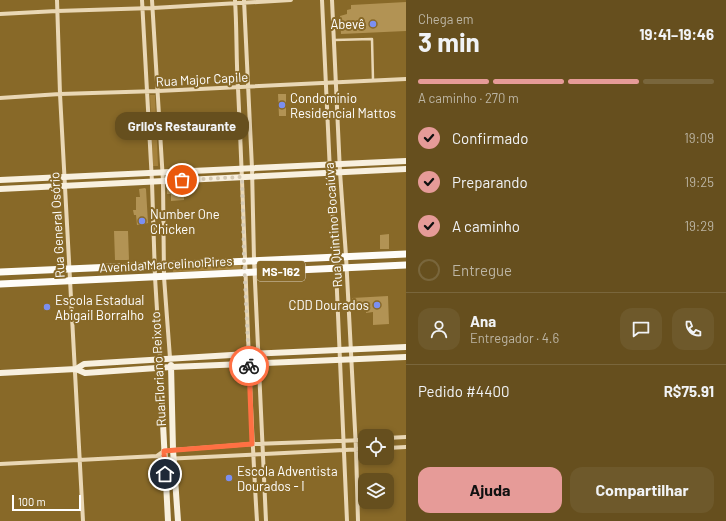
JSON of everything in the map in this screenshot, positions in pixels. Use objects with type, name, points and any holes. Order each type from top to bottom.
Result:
[{"type":"main road","points":[[0,180],[406,161]]},
{"type":"main road","points":[[0,189],[406,169]]},
{"type":"main road","name":"Avenida Marcelino Pires","points":[[0,272],[406,254]]},
{"type":"main road","name":"Avenida Marcelino Pires","points":[[0,284],[347,269],[406,265]]},
{"type":"main road","points":[[76,369],[84,364],[170,358],[406,347]]},
{"type":"main road","points":[[0,373],[76,369],[85,373],[171,367],[406,357]]},
{"type":"main road","name":"Rua Floriano Peixoto","points":[[170,358],[172,450],[178,521]]},
{"type":"main road","name":"Rua Floriano Peixoto","points":[[160,359],[168,521]]},
{"type":"street","name":"Rua General Osório","points":[[57,0],[60,94],[83,521]]},
{"type":"street","name":"Rua Floriano Peixoto","points":[[142,0],[152,174],[155,277],[160,359]]},
{"type":"street","name":"Rua Floriano Peixoto","points":[[152,0],[163,181],[164,277],[170,358]]},
{"type":"street","points":[[0,14],[142,9],[235,2],[291,0]]},
{"type":"street","name":"Rua Quintino Bocaiúva","points":[[322,0],[330,172],[336,257],[347,521]]},
{"type":"street","name":"Rua Quintino Bocaiúva","points":[[332,0],[339,164],[347,269],[356,449],[358,521]]},
{"type":"street","points":[[235,2],[244,260],[257,521]]},
{"type":"street","points":[[244,2],[266,521]]},
{"type":"street","name":"Rua Major Capile","points":[[0,98],[60,94],[147,92],[406,78]]},
{"type":"street","points":[[394,438],[406,437]]},
{"type":"street","points":[[157,456],[164,451],[172,450],[252,444],[355,440]]},
{"type":"street","points":[[394,448],[406,447]]},
{"type":"street","points":[[0,464],[157,456],[173,458],[253,455],[356,449]]},
{"type":"lane","points":[[333,40],[372,39],[373,80]]},
{"type":"shaded area","points":[[150,95],[155,95],[158,166],[153,166]]},
{"type":"shaded area","points":[[241,265],[241,269],[173,272],[173,269]]},
{"type":"building","name":"Abevê","points":[[406,2],[406,31],[341,34],[340,16],[347,14],[347,10],[351,9],[351,5]]},
{"type":"building","name":"Condomínio Residencial Mattos","points":[[278,94],[286,94],[286,116],[279,116]]},
{"type":"building","points":[[184,186],[184,200],[171,201],[171,194],[167,194],[167,188]]},
{"type":"building","points":[[145,188],[148,223],[137,225],[136,215],[134,215],[133,210],[136,210],[136,197],[140,197],[139,189]]},
{"type":"building","points":[[114,231],[128,231],[129,260],[115,260]]},
{"type":"building","points":[[389,234],[389,249],[380,249],[380,235]]},
{"type":"building","name":"CDD Dourados","points":[[388,296],[389,324],[373,325],[373,312],[366,313],[366,307],[352,307],[352,298]]},
{"type":"way so far","points":[[182,180],[242,177],[249,366]]},
{"type":"place","name":"Abevê","points":[[373,24]]},
{"type":"place","name":"Condomínio Residencial Mattos","points":[[282,105]]},
{"type":"place","name":"Grilo's Restaurante","points":[[182,180]]},
{"type":"place","name":"Number One Chicken","points":[[142,221]]},
{"type":"place","name":"CDD Dourados","points":[[377,305]]},
{"type":"place","name":"Escola Estadual Abigail Borralho","points":[[47,307]]},
{"type":"place","name":"Escola Adventista Dourados - I","points":[[229,478]]},
{"type":"route","points":[[165,474],[164,451],[252,444],[249,366]]}]
